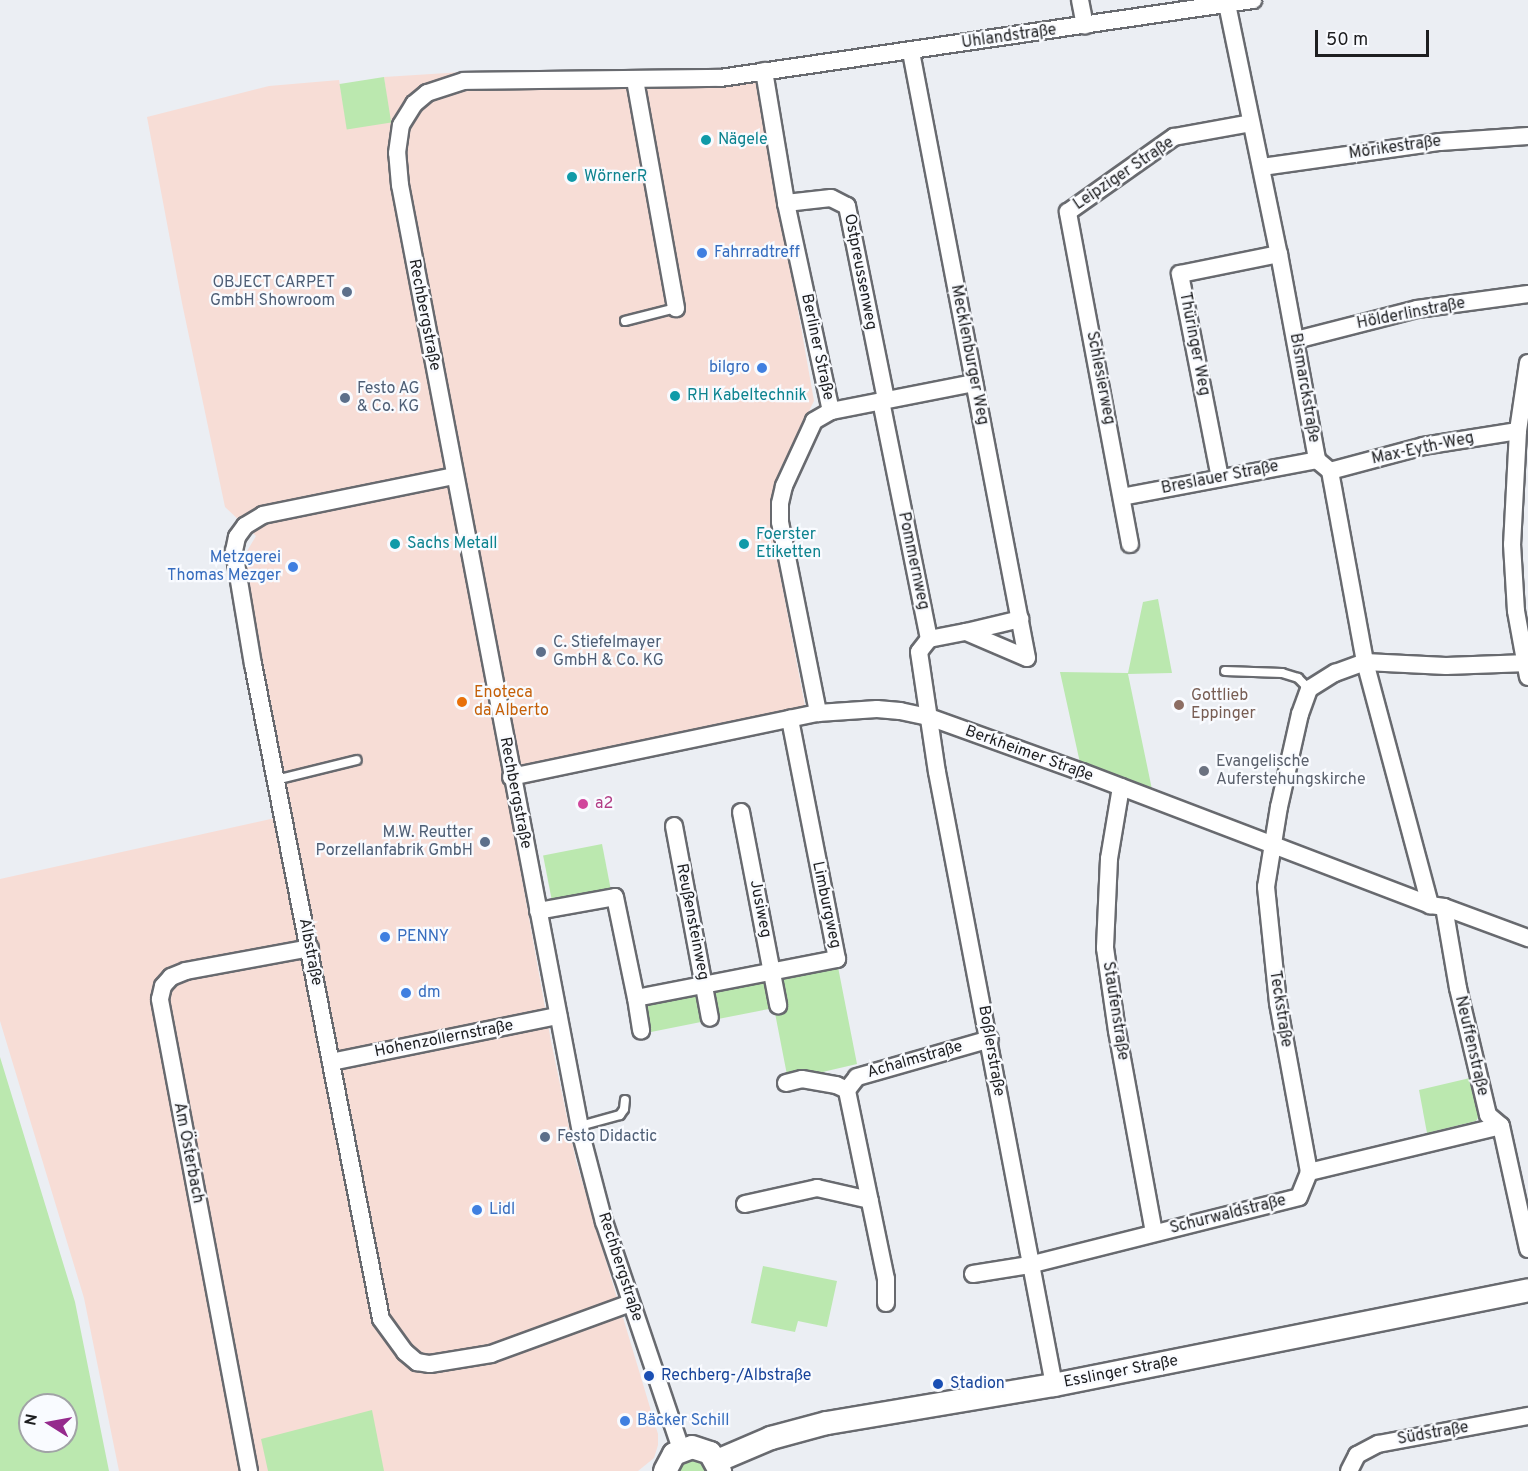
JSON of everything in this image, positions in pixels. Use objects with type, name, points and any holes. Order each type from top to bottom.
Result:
[{"type":"main road","name":"Esslinger Straße","points":[[681,1449],[698,1448],[710,1453],[718,1466],[771,1438],[827,1423],[1053,1385],[1528,1290]]},
{"type":"main road","points":[[665,1471],[670,1458],[681,1449]]},
{"type":"street","points":[[1080,0],[1085,26]]},
{"type":"street","name":"Uhlandstraße","points":[[764,71],[911,52],[1253,0]]},
{"type":"street","name":"Bismarckstraße","points":[[1227,4],[1280,254],[1317,460],[1330,471]]},
{"type":"street","name":"Mecklenburger Weg","points":[[911,52],[1027,658],[966,632]]},
{"type":"street","name":"Rechbergstraße","points":[[681,1449],[604,1222],[580,1126],[454,476],[400,185],[397,153],[401,125],[420,98],[454,83],[720,78],[764,71]]},
{"type":"street","name":"Berliner Straße","points":[[764,71],[786,203],[831,411],[814,421],[784,486],[780,504],[780,522],[818,713]]},
{"type":"street","points":[[635,80],[676,308]]},
{"type":"street","name":"Leipziger Straße","points":[[1068,212],[1174,137],[1251,123]]},
{"type":"street","name":"Mörikestraße","points":[[1262,166],[1440,142],[1528,136]]},
{"type":"street","name":"Ostpreussenweg","points":[[786,203],[831,198],[847,206],[883,400]]},
{"type":"street","name":"Schlesierweg","points":[[1068,212],[1130,544]]},
{"type":"street","name":"Thüringer Weg","points":[[1220,478],[1180,274],[1280,254]]},
{"type":"street","name":"Hölderlinstraße","points":[[1296,340],[1417,309],[1528,294]]},
{"type":"street","points":[[1309,689],[1335,673],[1365,662],[1527,668],[1516,611],[1512,544],[1518,431],[1528,363]]},
{"type":"street","points":[[831,411],[974,383]]},
{"type":"street","name":"Pommernweg","points":[[883,400],[929,639]]},
{"type":"street","name":"Max-Eyth-Weg","points":[[1330,471],[1423,446],[1518,431]]},
{"type":"street","name":"Breslauer Straße","points":[[1122,497],[1317,460]]},
{"type":"street","points":[[1330,471],[1365,662],[1437,906]]},
{"type":"street","name":"Albstraße","points":[[454,476],[263,515],[250,521],[237,537],[234,557],[381,1319],[390,1334],[417,1362],[430,1364],[491,1354],[630,1303]]},
{"type":"street","points":[[928,717],[918,652],[929,639],[1020,619]]},
{"type":"street","name":"Teckstraße","points":[[1309,689],[1300,714],[1279,807],[1266,887],[1278,1003],[1309,1172]]},
{"type":"street","name":"Berkheimer Straße","points":[[512,777],[818,713],[877,709],[928,717],[1121,787],[1273,846],[1528,938]]},
{"type":"street","name":"Boßlerstraße","points":[[928,717],[1053,1385]]},
{"type":"street","name":"Limburgweg","points":[[636,998],[837,959],[790,719]]},
{"type":"street","name":"Staufenstraße","points":[[1121,787],[1109,859],[1105,948],[1117,1031],[1154,1233]]},
{"type":"street","name":"Jusiweg","points":[[741,812],[778,1005]]},
{"type":"street","name":"Reußensteinweg","points":[[674,826],[710,1018]]},
{"type":"street","points":[[538,911],[615,897],[641,1032]]},
{"type":"street","name":"Neuffenstraße","points":[[1437,906],[1488,1115],[1502,1126],[1528,1249]]},
{"type":"street","name":"Am Österbach","points":[[249,1471],[160,999],[163,986],[171,977],[186,971],[310,948]]},
{"type":"street","name":"Hohenzollernstraße","points":[[331,1062],[558,1016]]},
{"type":"street","name":"Achalmstraße","points":[[886,1303],[886,1279],[847,1090],[857,1077],[990,1039]]},
{"type":"street","name":"Achalmstraße","points":[[786,1083],[802,1079],[836,1084],[847,1090]]},
{"type":"street","points":[[1309,1172],[1502,1126]]},
{"type":"street","name":"Schurwaldstraße","points":[[972,1274],[1029,1265],[1299,1197],[1309,1172]]},
{"type":"street","points":[[744,1204],[818,1188],[870,1200]]},
{"type":"street","name":"Südstraße","points":[[1349,1471],[1357,1455],[1378,1444],[1528,1416]]},
{"type":"lane","points":[[625,321],[676,308]]},
{"type":"lane","points":[[1225,671],[1282,673],[1298,678],[1309,689]]},
{"type":"lane","points":[[276,780],[357,760]]},
{"type":"lane","points":[[580,1126],[620,1115],[624,1109],[625,1100]]},
{"type":"shaded area","points":[[755,66],[814,401],[781,467],[771,502],[771,527],[808,722],[506,789],[551,1041],[576,1161],[658,1434],[658,1445],[654,1458],[638,1471],[119,1471],[84,1298],[0,1021],[0,879],[275,818],[292,812],[245,570],[247,551],[256,536],[225,507],[182,303],[147,117],[269,86],[339,80],[347,126],[390,122],[384,77],[463,72],[674,75]]},
{"type":"green space","points":[[384,77],[391,122],[347,129],[340,84]]},
{"type":"green space","points":[[1158,599],[1172,673],[1128,674],[1154,799],[1082,772],[1060,672],[1128,673],[1143,602]]},
{"type":"green space","points":[[602,844],[611,889],[552,901],[543,855]]},
{"type":"green space","points":[[838,967],[857,1064],[788,1080],[774,1008],[713,1020],[711,992]]},
{"type":"green space","points":[[696,994],[700,996],[706,1021],[646,1033],[644,1005]]},
{"type":"green space","points":[[0,1057],[75,1302],[109,1471],[0,1471]]},
{"type":"green space","points":[[1470,1078],[1479,1116],[1476,1121],[1427,1133],[1419,1090]]},
{"type":"green space","points":[[763,1266],[837,1281],[827,1327],[798,1321],[795,1332],[751,1323]]},
{"type":"green space","points":[[372,1410],[384,1471],[268,1471],[261,1439]]},
{"type":"green space","points":[[685,1458],[702,1460],[709,1471],[674,1471]]},
{"type":"place","name":"Nägele","points":[[706,140]]},
{"type":"place","name":"WörnerR","points":[[572,177]]},
{"type":"place","name":"Fahrradtreff","points":[[702,253]]},
{"type":"place","name":"OBJECT CARPET GmbH Showroom","points":[[347,292]]},
{"type":"place","name":"bilgro","points":[[762,368]]},
{"type":"place","name":"RH Kabeltechnik","points":[[675,396]]},
{"type":"place","name":"Festo AG & Co. KG","points":[[345,398]]},
{"type":"place","name":"Sachs Metall","points":[[395,544]]},
{"type":"place","name":"Foerster Etiketten","points":[[744,544]]},
{"type":"place","name":"Metzgerei Thomas Mezger","points":[[293,567]]},
{"type":"place","name":"C. Stiefelmayer GmbH & Co. KG","points":[[541,652]]},
{"type":"place","name":"Enoteca da Alberto","points":[[462,702]]},
{"type":"place","name":"Gottlieb Eppinger","points":[[1179,705]]},
{"type":"place","name":"Evangelische Auferstehungskirche","points":[[1204,771]]},
{"type":"place","name":"a2","points":[[583,804]]},
{"type":"place","name":"M.W. Reutter Porzellanfabrik GmbH","points":[[485,842]]},
{"type":"place","name":"PENNY","points":[[385,937]]},
{"type":"place","name":"dm","points":[[406,993]]},
{"type":"place","name":"Festo Didactic","points":[[545,1137]]},
{"type":"place","name":"Lidl","points":[[477,1210]]},
{"type":"place","name":"Rechberg-/Albstraße","points":[[649,1376]]},
{"type":"place","name":"Stadion","points":[[938,1384]]},
{"type":"place","name":"Bäcker Schill","points":[[625,1421]]}]
